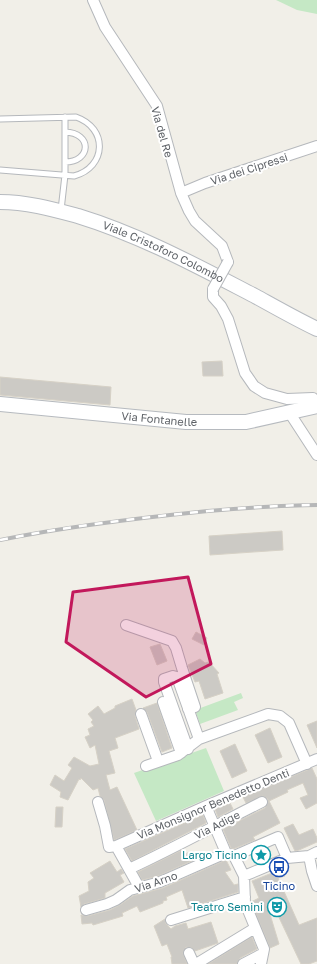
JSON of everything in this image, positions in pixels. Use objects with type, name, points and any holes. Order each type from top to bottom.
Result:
[{"type":"main road","name":"Viale Cristoforo Colombo","points":[[0,202],[22,203],[61,211],[104,224],[187,261],[317,329]]},
{"type":"main road","name":"Via Fontanelle","points":[[0,404],[186,422],[246,422],[317,406]]},
{"type":"street","name":"Via del Re","points":[[93,0],[105,28],[156,106],[180,193],[195,221],[222,246],[228,262],[213,289],[213,297],[221,306],[228,319],[245,373],[254,386],[265,393],[287,399],[313,398],[317,402]]},
{"type":"street","name":"Via dei Cipressi","points":[[180,193],[205,183],[317,146]]},
{"type":"street","points":[[289,412],[317,455]]},
{"type":"street","points":[[126,626],[172,641],[176,648],[195,707],[188,709]]},
{"type":"street","points":[[184,751],[164,679],[173,676],[177,677],[199,739]]},
{"type":"street","points":[[163,702],[184,751]]},
{"type":"street","points":[[141,714],[158,761]]},
{"type":"street","points":[[146,766],[178,755],[199,739],[268,714],[280,716],[289,723],[314,762]]},
{"type":"street","name":"Via Monsignor Benedetto Denti","points":[[113,847],[206,806],[314,762]]},
{"type":"street","points":[[98,802],[113,847],[129,869],[139,887]]},
{"type":"street","name":"Via Adige","points":[[129,869],[262,802]]},
{"type":"street","points":[[206,806],[244,880],[245,904],[264,949],[262,959],[243,964]]},
{"type":"street","name":"Via Arno","points":[[86,910],[107,904],[130,890],[160,882],[278,837],[292,858]]},
{"type":"street","points":[[244,880],[292,858],[313,854],[312,871],[317,886]]},
{"type":"street","points":[[171,920],[245,897]]},
{"type":"street","points":[[188,953],[195,964],[255,928]]},
{"type":"lane","points":[[61,211],[65,175],[65,117]]},
{"type":"lane","points":[[0,119],[65,117],[81,119],[91,126],[98,136],[99,148],[97,159],[90,169],[74,176],[0,170]]},
{"type":"lane","points":[[65,132],[80,135],[85,144],[85,149],[78,160],[65,162]]},
{"type":"highlighted area","points":[[188,577],[211,664],[146,697],[66,642],[73,592]]},
{"type":"green space","points":[[276,0],[317,0],[317,14],[297,10]]},
{"type":"green space","points":[[241,693],[243,698],[234,702],[238,710],[200,724],[195,710]]},
{"type":"green space","points":[[206,748],[224,791],[156,821],[134,773]]},
{"type":"building","points":[[222,361],[223,376],[203,376],[202,362]]},
{"type":"building","points":[[0,377],[111,387],[110,405],[0,395]]},
{"type":"building","points":[[282,531],[283,550],[210,555],[209,536]]},
{"type":"building","points":[[196,632],[207,638],[204,645],[192,639]]},
{"type":"building","points":[[160,644],[167,661],[157,665],[150,647]]},
{"type":"building","points":[[200,659],[205,663],[209,662],[219,673],[217,674],[223,693],[205,699],[199,681],[195,682],[188,665]]},
{"type":"building","points":[[132,699],[136,710],[135,716],[139,729],[115,738],[118,748],[109,751],[115,773],[106,775],[110,790],[117,787],[137,830],[114,840],[104,800],[100,796],[98,788],[93,790],[81,778],[80,780],[79,779],[68,800],[60,797],[61,792],[50,785],[55,775],[64,781],[72,768],[68,765],[74,757],[90,766],[99,764],[95,745],[90,748],[85,737],[90,735],[88,729],[94,726],[91,722],[93,720],[88,714],[98,706],[104,714],[115,708],[115,706]]},
{"type":"building","points":[[157,703],[172,748],[162,752],[147,712],[143,708]]},
{"type":"building","points":[[317,721],[317,748],[307,725]]},
{"type":"building","points":[[270,728],[282,757],[268,763],[255,735]]},
{"type":"building","points":[[235,744],[247,771],[232,778],[220,751]]},
{"type":"building","points":[[312,768],[317,779],[317,803],[306,809],[300,798],[308,795],[303,783],[287,790],[288,792],[269,801],[280,823],[253,837],[255,840],[233,849],[231,848],[223,829],[265,808],[268,803],[268,799],[263,796],[246,803],[243,797]]},
{"type":"building","points":[[230,803],[233,809],[218,817],[215,809]]},
{"type":"building","points":[[56,807],[63,807],[62,827],[55,827]]},
{"type":"building","points":[[203,815],[206,823],[132,861],[125,849]]},
{"type":"building","points":[[293,824],[299,835],[313,829],[317,842],[295,851],[284,828]]},
{"type":"building","points":[[184,849],[185,854],[190,852],[207,854],[158,876],[142,880],[138,872]]},
{"type":"building","points":[[226,860],[231,870],[225,872],[234,885],[238,884],[238,892],[188,908],[182,890],[166,897],[167,900],[163,901],[163,903],[140,912],[137,906],[122,913],[123,916],[93,925],[92,923],[82,924],[81,915],[88,916],[110,910],[133,896],[163,888]]},
{"type":"building","points":[[110,861],[117,872],[121,869],[124,873],[120,875],[124,882],[105,893],[105,898],[84,904],[81,907],[79,896],[89,891],[88,882],[94,878],[90,873]]},
{"type":"building","points":[[282,869],[285,876],[278,878],[299,925],[317,918],[317,961],[309,964],[301,964],[275,909],[269,911],[279,944],[270,948],[251,902],[259,898],[252,881]]},
{"type":"building","points":[[165,919],[166,924],[171,929],[175,926],[186,923],[188,929],[211,922],[218,943],[195,951],[192,948],[186,947],[183,953],[187,964],[172,964],[172,957],[167,944],[162,946],[154,926]]},
{"type":"building","points":[[252,937],[257,949],[240,958],[237,964],[208,964]]},
{"type":"railway","points":[[0,540],[104,523],[208,511],[317,505]]},
{"type":"place","name":"Largo Ticino","points":[[261,855]]},
{"type":"place","name":"Ticino","points":[[279,867]]},
{"type":"place","name":"Teatro Semini","points":[[277,907]]}]
